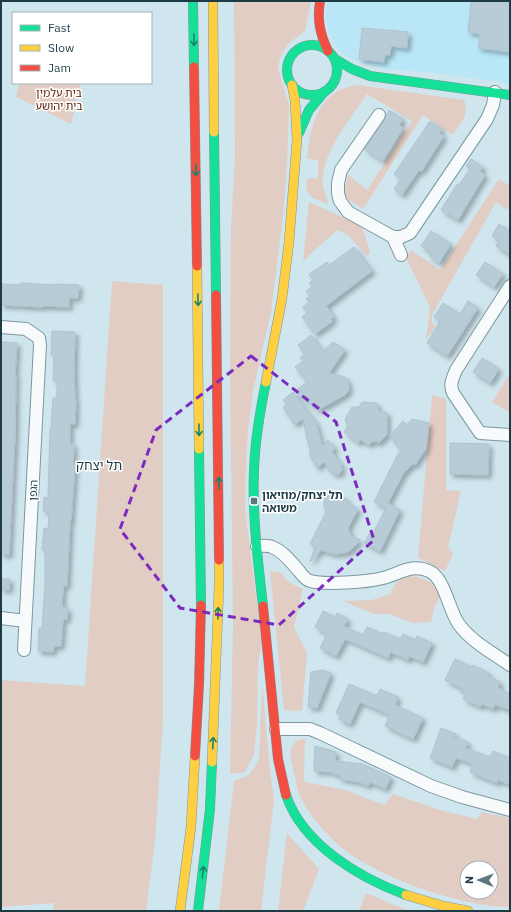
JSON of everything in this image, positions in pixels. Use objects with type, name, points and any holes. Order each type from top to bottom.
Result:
[{"type":"main road","points":[[180,911],[191,827],[194,787],[199,685],[201,590],[193,1]]},
{"type":"main road","points":[[198,911],[210,809],[219,593],[213,1]]},
{"type":"main road","points":[[320,1],[317,17],[310,34],[289,61],[288,73],[296,100],[297,140],[290,234],[286,272],[260,410],[255,451],[254,488],[257,546],[281,775],[289,802],[310,835],[346,864],[386,887],[411,897],[468,911]]},
{"type":"main road","points":[[317,17],[320,34],[328,51],[335,59],[358,72],[370,76],[510,94]]},
{"type":"main road","points":[[299,48],[307,45],[315,45],[328,51]]},
{"type":"main road","points":[[333,84],[337,70],[335,59]]},
{"type":"main road","points":[[297,140],[309,110],[333,84],[345,79],[370,76]]},
{"type":"main road","points":[[292,85],[305,94],[313,95],[324,92]]},
{"type":"street","points":[[379,114],[341,170],[338,183],[338,193],[340,201],[348,212],[393,237],[401,237],[410,233],[487,119],[495,92]]},
{"type":"street","points":[[393,237],[402,255]]},
{"type":"street","points":[[510,286],[456,370],[451,382],[451,387],[480,433],[510,435]]},
{"type":"street","name":"הגפן","points":[[1,327],[26,329],[39,338],[40,345],[24,650]]},
{"type":"street","points":[[257,546],[271,546],[288,558],[309,581],[326,583],[374,580],[409,568],[420,568],[430,571],[439,581],[444,590],[458,623],[474,639],[510,665]]},
{"type":"street","points":[[1,618],[26,621]]},
{"type":"street","points":[[276,729],[310,729],[320,732],[431,786],[462,797],[510,810]]},
{"type":"highlighted area","points":[[251,356],[336,422],[374,540],[279,625],[180,608],[120,529],[156,430]]},
{"type":"shaded area","points":[[328,1],[510,1],[510,84],[433,73],[379,68],[351,59],[343,54],[336,45],[328,28],[325,16]]},
{"type":"green space","points":[[234,1],[311,1],[305,31],[288,44],[280,57],[278,69],[289,105],[283,217],[271,312],[253,391],[246,460],[245,510],[262,642],[258,663],[257,724],[254,755],[245,772],[230,774],[233,624],[230,373],[231,228],[235,156]]},
{"type":"green space","name":"בית עלמין בית יהושע","points":[[19,84],[81,84],[71,124],[16,97]]},
{"type":"green space","points":[[357,85],[464,100],[466,106],[464,119],[453,135],[423,115],[363,209],[343,195],[348,175],[367,190],[412,121],[367,94],[338,137],[326,161],[323,173],[323,186],[328,204],[313,198],[306,191],[307,179],[318,178],[318,160],[307,159],[315,119],[325,101],[333,94],[342,89]]},
{"type":"green space","points":[[499,179],[510,186],[510,206],[507,210],[496,202],[432,315],[432,323],[436,326],[426,340],[430,307],[406,258],[411,250],[440,270]]},
{"type":"green space","points":[[309,202],[362,226],[370,252],[367,256],[348,235],[337,230],[303,261]]},
{"type":"green space","points":[[112,281],[163,285],[163,722],[155,841],[146,911],[53,911],[54,903],[1,907],[1,680],[85,686]]},
{"type":"green space","points":[[510,373],[510,413],[492,402]]},
{"type":"green space","points":[[432,395],[446,399],[446,490],[461,491],[448,547],[453,554],[445,571],[418,558]]},
{"type":"green space","points":[[270,571],[280,572],[290,583],[303,589],[294,627],[307,653],[302,711],[284,710]]},
{"type":"green space","points":[[407,576],[419,577],[428,581],[438,592],[440,598],[435,606],[431,622],[413,623],[389,614],[374,614],[343,601],[372,600],[390,594],[396,583]]},
{"type":"green space","points":[[262,682],[274,800],[261,911],[219,911],[234,781],[249,775],[259,760]]},
{"type":"green space","points":[[305,738],[304,782],[346,790],[384,805],[393,794],[440,810],[477,819],[482,812],[510,818],[510,907],[491,906],[461,900],[499,900],[499,860],[459,860],[459,899],[422,889],[399,880],[377,870],[342,848],[318,824],[303,803],[299,794],[293,769],[291,748],[296,741]]},
{"type":"green space","points":[[287,833],[319,869],[303,911],[278,911]]},
{"type":"green space","points":[[366,893],[409,911],[359,911]]},
{"type":"building","points":[[471,1],[510,1],[510,52],[478,48],[480,34],[468,32]]},
{"type":"building","points":[[362,28],[408,32],[407,48],[391,46],[390,55],[385,55],[384,62],[359,59]]},
{"type":"building","points":[[389,110],[403,119],[399,125],[403,128],[383,161],[364,149],[385,119]]},
{"type":"building","points":[[430,121],[442,129],[439,133],[444,136],[421,172],[419,170],[402,195],[394,189],[401,179],[394,174]]},
{"type":"building","points":[[471,159],[483,167],[480,171],[485,175],[458,220],[441,210],[457,184],[459,185],[470,169],[466,166]]},
{"type":"building","points":[[499,224],[510,231],[510,255],[496,246],[499,241],[492,236]]},
{"type":"building","points":[[431,231],[451,244],[439,263],[429,256],[432,253],[421,246]]},
{"type":"building","points":[[354,247],[372,271],[326,306],[334,317],[330,319],[333,321],[315,334],[302,317],[307,313],[303,307],[309,302],[306,299],[310,296],[306,291],[312,287],[309,283],[313,280],[309,274],[327,262],[329,265]]},
{"type":"building","points":[[485,262],[503,274],[494,287],[476,275]]},
{"type":"building","points":[[21,283],[79,285],[78,298],[69,298],[69,307],[1,305],[1,284],[20,285]]},
{"type":"building","points":[[468,301],[478,308],[447,356],[427,343],[440,321],[434,317],[443,303],[460,314]]},
{"type":"building","points":[[52,331],[75,332],[74,371],[76,399],[75,424],[70,424],[70,444],[74,444],[73,465],[75,465],[70,521],[67,586],[63,586],[62,607],[68,608],[67,620],[63,619],[61,646],[54,646],[53,652],[38,651],[39,628],[42,628],[45,585],[45,551],[42,550],[44,528],[48,529],[49,511],[43,511],[44,497],[48,498],[50,428],[53,398],[57,398],[57,381],[53,381],[54,355],[51,355]]},
{"type":"building","points":[[311,335],[323,351],[333,342],[345,350],[329,373],[345,377],[348,381],[349,388],[345,395],[318,410],[295,391],[307,382],[295,367],[303,361],[300,358],[305,354],[298,345]]},
{"type":"building","points":[[1,342],[17,343],[15,375],[15,436],[9,555],[1,554]]},
{"type":"building","points":[[482,358],[499,369],[490,383],[473,372]]},
{"type":"building","points":[[293,392],[316,423],[322,446],[328,440],[335,448],[332,452],[341,464],[342,471],[339,474],[334,474],[330,471],[324,462],[317,468],[309,454],[311,453],[303,419],[294,424],[283,407],[287,404],[283,400]]},
{"type":"building","points":[[362,402],[377,403],[379,412],[387,412],[387,435],[379,443],[376,441],[374,443],[372,441],[369,445],[361,440],[358,443],[344,432],[348,426],[345,419],[352,407],[359,407]]},
{"type":"building","points":[[412,419],[429,423],[426,449],[415,465],[413,464],[403,474],[388,503],[400,510],[380,551],[364,543],[369,534],[372,535],[386,508],[374,502],[398,454],[401,451],[390,436],[403,421],[407,425]]},
{"type":"building","points":[[450,443],[489,444],[488,475],[450,474]]},
{"type":"building","points":[[330,495],[337,495],[347,499],[347,502],[358,509],[348,528],[351,536],[360,540],[351,550],[345,553],[333,554],[321,550],[310,562],[315,547],[310,544],[326,512],[324,500]]},
{"type":"building","points":[[1,579],[10,579],[9,590],[1,589]]},
{"type":"building","points":[[323,611],[335,617],[337,613],[348,619],[344,626],[363,635],[367,627],[400,639],[403,634],[415,640],[417,636],[432,643],[423,662],[409,656],[408,660],[391,652],[388,658],[345,639],[336,656],[320,648],[327,634],[315,627]]},
{"type":"building","points":[[455,659],[472,667],[473,665],[489,673],[488,676],[500,682],[498,688],[510,694],[510,710],[495,705],[493,709],[482,704],[480,707],[463,699],[465,695],[461,693],[463,689],[445,680]]},
{"type":"building","points":[[323,670],[331,673],[317,708],[308,707],[311,672]]},
{"type":"building","points":[[349,684],[377,696],[380,689],[398,697],[395,705],[423,718],[413,739],[385,726],[390,715],[360,702],[350,724],[339,719],[341,715],[336,713]]},
{"type":"building","points":[[441,728],[456,734],[454,737],[468,742],[466,748],[490,757],[493,751],[510,758],[510,785],[498,780],[497,783],[470,772],[473,764],[456,758],[452,767],[430,758]]},
{"type":"building","points":[[315,746],[336,752],[335,761],[362,764],[391,777],[385,789],[370,782],[368,786],[359,782],[340,779],[340,775],[333,774],[333,772],[314,771]]},
{"type":"traffic: fast","points":[[193,1],[194,67]]},
{"type":"traffic: fast","points":[[312,45],[322,47],[330,52],[335,60],[337,70],[335,80],[330,88],[322,93],[312,95],[302,93],[294,88],[289,80],[287,70],[289,60],[294,52],[302,47],[312,45]]},
{"type":"traffic: fast","points":[[335,59],[352,69],[370,76],[510,95]]},
{"type":"traffic: fast","points":[[299,133],[309,110],[324,92]]},
{"type":"traffic: fast","points":[[214,132],[216,295]]},
{"type":"traffic: fast","points":[[263,606],[256,538],[254,487],[257,437],[266,382]]},
{"type":"traffic: fast","points":[[199,449],[201,605]]},
{"type":"traffic: fast","points":[[198,911],[210,809],[212,762]]},
{"type":"traffic: fast","points":[[286,795],[294,813],[305,829],[319,844],[352,869],[388,888],[406,895]]},
{"type":"traffic: slow","points":[[213,1],[214,132]]},
{"type":"traffic: slow","points":[[266,382],[282,299],[289,242],[297,140],[295,100],[292,85]]},
{"type":"traffic: slow","points":[[197,266],[199,449]]},
{"type":"traffic: slow","points":[[212,762],[219,560]]},
{"type":"traffic: slow","points":[[180,911],[191,827],[195,756]]},
{"type":"traffic: slow","points":[[406,895],[443,906],[468,911]]},
{"type":"traffic: jam","points":[[320,1],[320,27],[328,51]]},
{"type":"traffic: jam","points":[[194,67],[197,266]]},
{"type":"traffic: jam","points":[[216,295],[219,560]]},
{"type":"traffic: jam","points":[[195,756],[201,605]]},
{"type":"traffic: jam","points":[[263,606],[278,759],[286,795]]},
{"type":"place","name":"תל יצחק/מוזיאון משואה","points":[[254,501]]},
{"type":"district","name":"תל יצחק","points":[[99,465]]}]
